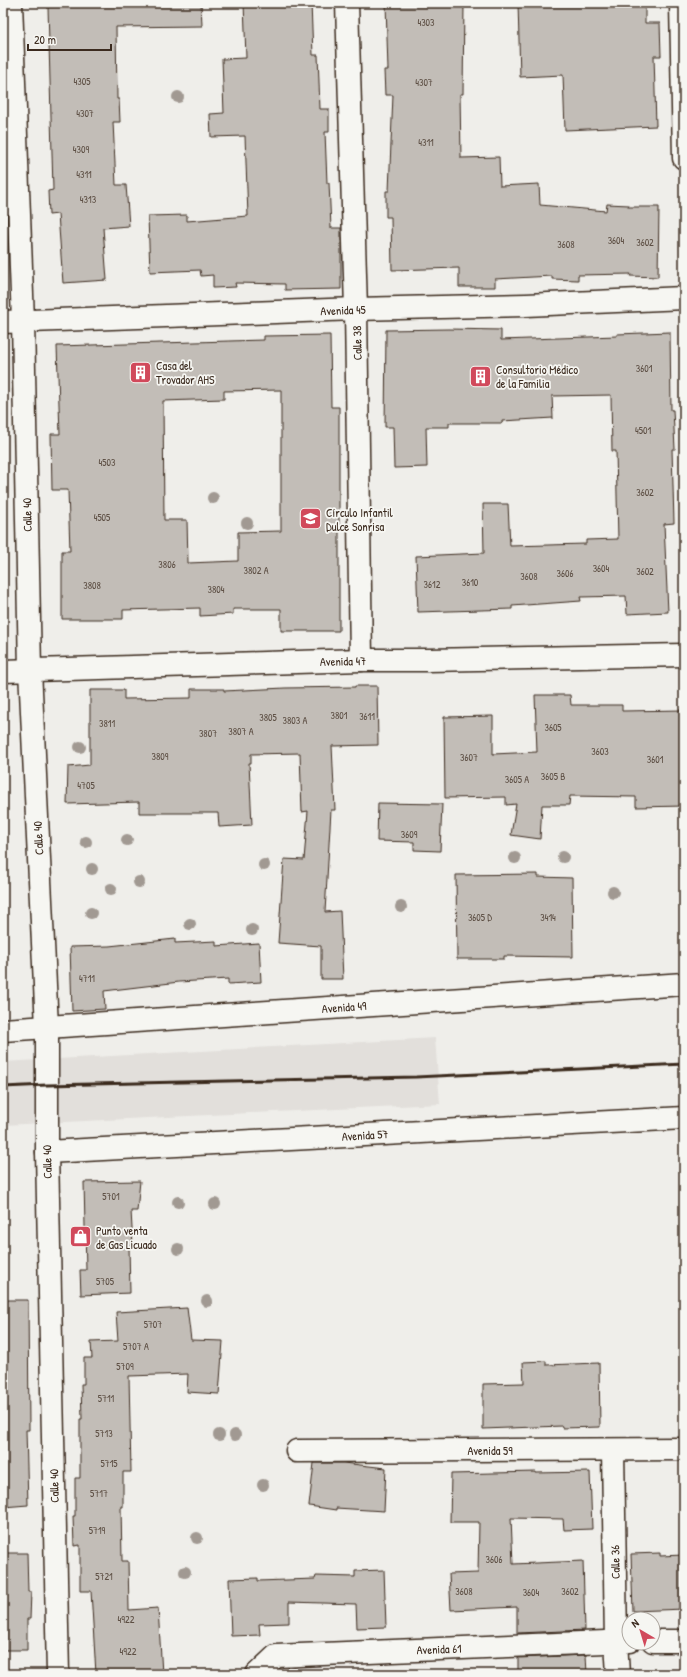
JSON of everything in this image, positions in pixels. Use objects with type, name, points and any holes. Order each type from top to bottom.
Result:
[{"type":"street","name":"Calle 40","points":[[11,3],[13,321],[47,1027],[47,1152],[58,1674]]},
{"type":"street","name":"Calle 38","points":[[347,3],[356,309],[361,660]]},
{"type":"street","points":[[681,3],[684,158]]},
{"type":"street","name":"Avenida 45","points":[[13,321],[356,309],[526,305],[684,298]]},
{"type":"street","name":"Avenida 47","points":[[3,670],[361,660],[684,655]]},
{"type":"street","name":"Avenida 49","points":[[3,1030],[684,984]]},
{"type":"street","name":"Avenida 57","points":[[47,1152],[684,1118]]},
{"type":"street","name":"Avenida 59","points":[[297,1451],[684,1449]]},
{"type":"street","name":"Calle 36","points":[[613,1450],[621,1611]]},
{"type":"street","points":[[661,1641],[684,1641]]},
{"type":"street","name":"Avenida 61","points":[[257,1674],[276,1656],[621,1642]]},
{"type":"street","name":"Calle 36","points":[[618,1674],[622,1651]]},
{"type":"shaded area","points":[[435,1038],[440,1104],[3,1125],[3,1062]]},
{"type":"building","points":[[148,3],[201,3],[202,26],[116,27],[117,99],[119,99],[120,122],[113,122],[116,185],[126,185],[129,226],[103,228],[107,280],[63,283],[58,214],[49,215],[48,191],[53,190],[48,7]]},
{"type":"building","points":[[244,3],[311,3],[313,55],[318,55],[320,109],[329,109],[329,132],[325,132],[327,183],[329,183],[331,228],[341,228],[341,289],[285,290],[285,284],[235,283],[236,287],[213,288],[213,275],[201,276],[200,270],[150,272],[148,216],[187,215],[187,221],[248,216],[245,136],[211,137],[210,114],[224,113],[222,59],[246,58]]},
{"type":"building","points":[[386,3],[464,3],[463,94],[460,94],[461,158],[499,157],[500,186],[539,184],[540,205],[606,211],[607,204],[629,205],[628,207],[659,207],[658,277],[630,276],[631,274],[578,275],[578,280],[552,279],[552,276],[495,279],[495,287],[459,287],[459,268],[392,270],[391,217],[386,217],[386,191],[389,191],[393,95],[385,95],[384,70],[388,70]]},
{"type":"building","points":[[518,3],[645,3],[645,23],[660,23],[661,56],[654,56],[656,126],[565,130],[563,75],[520,77]]},
{"type":"building","points":[[386,330],[501,330],[501,340],[617,336],[617,334],[670,332],[671,410],[673,410],[675,449],[672,449],[674,523],[664,524],[668,612],[627,614],[626,596],[580,597],[581,601],[512,606],[512,609],[418,612],[416,556],[484,553],[483,504],[508,504],[510,546],[586,544],[586,540],[618,539],[616,451],[612,451],[611,395],[552,396],[553,418],[502,421],[502,423],[449,423],[449,427],[426,427],[427,467],[394,468],[393,427],[385,427]]},
{"type":"building","points":[[330,335],[331,407],[339,407],[339,631],[281,631],[281,609],[233,609],[233,614],[200,616],[200,608],[123,610],[123,619],[62,619],[62,551],[70,551],[68,490],[52,490],[51,434],[60,434],[57,346],[264,340],[264,336]],"holes":[[[281,390],[281,531],[238,532],[238,561],[188,563],[187,520],[164,520],[163,401],[224,399],[224,391]]]},
{"type":"building","points":[[377,686],[378,745],[332,746],[335,810],[331,810],[325,912],[340,911],[343,979],[321,979],[321,946],[278,943],[284,859],[304,860],[308,811],[302,812],[300,753],[251,754],[251,763],[249,763],[252,825],[219,827],[218,813],[139,813],[139,802],[67,804],[68,767],[90,765],[90,690],[124,690],[124,699],[191,698],[191,689],[224,689],[224,691]]},
{"type":"building","points":[[535,695],[570,695],[571,705],[622,705],[622,711],[684,710],[684,806],[636,807],[636,797],[570,796],[569,805],[542,805],[540,839],[511,835],[516,804],[506,805],[506,797],[445,798],[444,717],[493,716],[493,754],[537,752]]},
{"type":"building","points":[[378,803],[442,804],[440,851],[414,850],[414,842],[377,841]]},
{"type":"building","points":[[538,874],[538,877],[572,878],[573,957],[504,956],[504,959],[457,959],[456,875]]},
{"type":"building","points":[[175,939],[175,943],[216,941],[216,946],[259,943],[261,982],[228,984],[228,979],[179,982],[104,991],[105,1009],[72,1011],[70,947],[109,946]]},
{"type":"building","points":[[140,1181],[137,1211],[131,1211],[133,1246],[129,1246],[130,1293],[81,1295],[80,1270],[86,1270],[84,1182]]},
{"type":"building","points":[[3,1300],[28,1300],[29,1430],[26,1430],[28,1505],[3,1507]]},
{"type":"building","points":[[187,1308],[191,1340],[223,1341],[219,1394],[187,1392],[188,1374],[129,1376],[131,1472],[123,1472],[123,1507],[121,1507],[122,1561],[128,1561],[129,1610],[158,1608],[162,1674],[96,1674],[91,1591],[80,1591],[80,1545],[74,1546],[73,1516],[75,1516],[75,1478],[80,1478],[80,1419],[82,1419],[81,1384],[84,1384],[84,1358],[92,1358],[91,1342],[118,1341],[116,1312]]},
{"type":"building","points":[[546,1361],[546,1365],[599,1363],[600,1427],[562,1428],[562,1426],[483,1429],[483,1384],[524,1383],[523,1362]]},
{"type":"building","points":[[314,1463],[343,1463],[386,1468],[384,1511],[336,1508],[336,1510],[309,1506]]},
{"type":"building","points":[[590,1472],[592,1529],[564,1530],[563,1519],[511,1518],[513,1564],[583,1561],[585,1630],[517,1633],[517,1607],[451,1610],[449,1574],[478,1573],[479,1522],[450,1522],[451,1474]]},
{"type":"building","points":[[3,1553],[27,1553],[28,1592],[31,1592],[30,1619],[27,1619],[27,1650],[3,1650]]},
{"type":"building","points":[[660,1553],[660,1556],[684,1555],[684,1609],[633,1611],[631,1554]]},
{"type":"building","points":[[384,1570],[386,1627],[357,1628],[356,1604],[289,1602],[289,1623],[259,1624],[260,1635],[231,1636],[229,1579],[258,1578],[258,1581],[315,1579],[316,1576],[355,1577],[355,1571]]},
{"type":"building","points":[[586,1655],[587,1674],[518,1674],[518,1658]]},
{"type":"railway","points":[[3,1087],[416,1077],[684,1064]]},
{"type":"place","name":"Casa del Trovador AHS","points":[[141,372]]},
{"type":"place","name":"Consultorio Médico de la Familia","points":[[480,376]]},
{"type":"place","name":"Círculo Infantil Dulce Sonrisa","points":[[310,519]]},
{"type":"place","name":"Punto venta de Gas Licuado","points":[[80,1237]]}]
